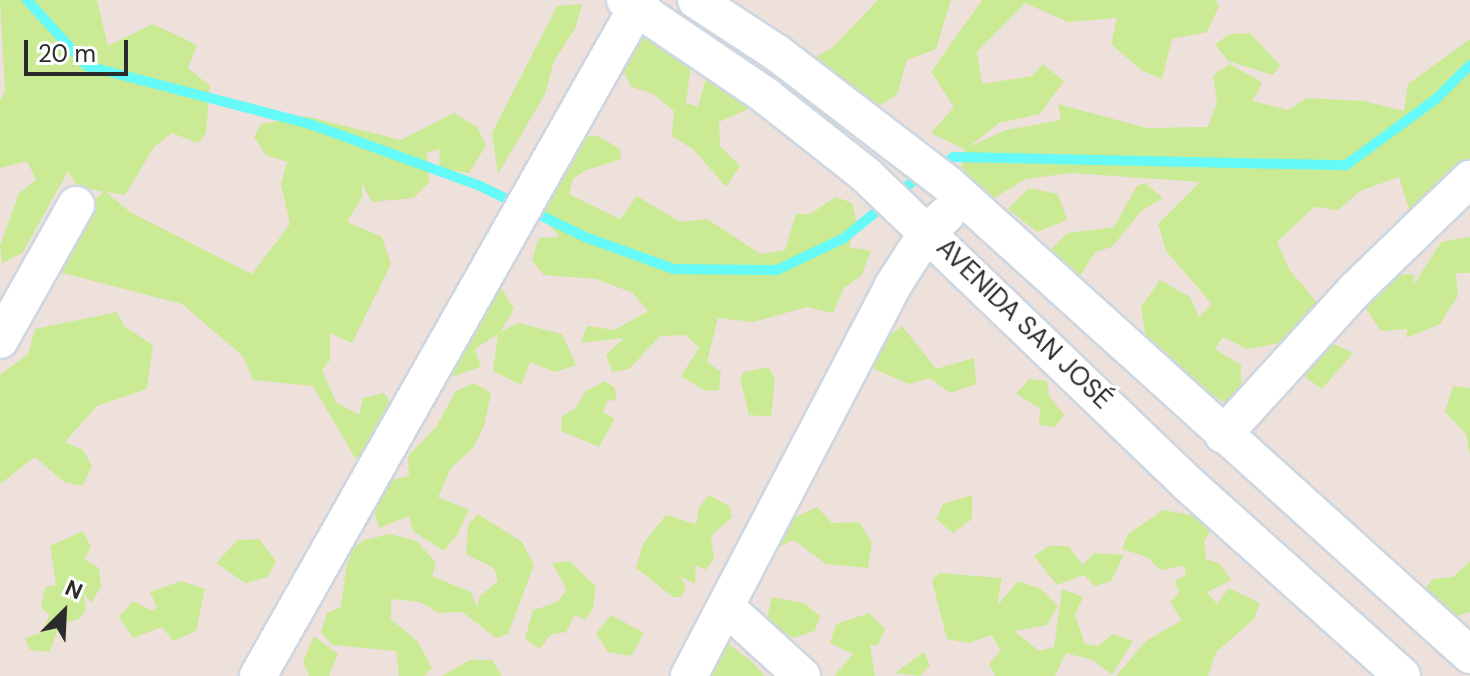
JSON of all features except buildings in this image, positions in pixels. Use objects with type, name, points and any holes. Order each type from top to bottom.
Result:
[{"type":"street","points":[[696,0],[894,140],[956,192],[1470,655]]},
{"type":"street","points":[[258,676],[634,2]]},
{"type":"street","name":"AVENIDA SAN JOSÉ","points":[[634,2],[766,96],[865,174],[1186,482],[1402,676]]},
{"type":"street","points":[[1223,435],[1355,290],[1470,179]]},
{"type":"street","points":[[689,676],[728,609],[892,287],[919,223],[956,192]]},
{"type":"street","points":[[0,340],[76,205]]},
{"type":"street","points":[[728,609],[802,676]]},
{"type":"green space","points":[[0,0],[97,0],[108,46],[153,24],[197,45],[188,68],[210,86],[206,133],[198,143],[172,133],[154,147],[125,195],[106,192],[130,212],[252,274],[290,224],[281,184],[287,162],[266,155],[254,137],[261,124],[305,116],[401,140],[454,113],[477,127],[486,145],[469,173],[439,168],[440,149],[427,152],[429,183],[413,198],[372,202],[362,183],[362,197],[347,222],[382,237],[391,264],[352,343],[330,333],[330,360],[322,370],[336,402],[359,415],[363,398],[384,393],[392,406],[370,450],[355,458],[313,386],[253,380],[243,356],[182,304],[59,272],[67,221],[104,192],[77,186],[68,171],[23,252],[2,264],[0,246],[19,193],[36,180],[27,161],[0,168],[0,100],[5,92]]},
{"type":"green space","points":[[878,0],[951,0],[936,49],[907,60],[897,94],[833,138],[777,87],[793,70],[832,48]]},
{"type":"green space","points":[[982,0],[1216,0],[1219,6],[1207,32],[1172,39],[1162,79],[1141,70],[1111,44],[1117,18],[1068,22],[1025,3],[977,52],[982,84],[1032,76],[1043,64],[1064,81],[1040,114],[999,123],[969,147],[1006,130],[1061,120],[1058,104],[1147,128],[1208,127],[1217,102],[1213,76],[1229,64],[1262,82],[1253,101],[1288,110],[1307,98],[1363,101],[1404,111],[1408,84],[1470,39],[1470,182],[1415,229],[1399,177],[1360,191],[1338,210],[1314,207],[1277,242],[1289,269],[1319,305],[1285,342],[1247,349],[1223,337],[1215,349],[1241,365],[1241,391],[1224,402],[1193,382],[1166,352],[1147,345],[1141,307],[1160,280],[1190,297],[1199,317],[1212,304],[1166,251],[1158,224],[1200,182],[1071,173],[1026,179],[980,206],[957,205],[964,149],[931,133],[954,107],[931,72]]},
{"type":"green space","points":[[582,4],[575,29],[554,61],[545,94],[498,174],[492,133],[557,6]]},
{"type":"green space","points":[[648,28],[691,66],[686,103],[698,107],[705,81],[728,83],[750,96],[748,109],[719,122],[720,146],[740,166],[726,187],[694,150],[672,136],[674,111],[652,93],[631,87],[623,69]]},
{"type":"green space","points":[[1250,33],[1280,65],[1273,75],[1228,61],[1215,44],[1230,34]]},
{"type":"green space","points":[[598,136],[620,149],[621,159],[584,171],[573,179],[569,194],[620,219],[637,196],[680,222],[707,219],[761,254],[785,250],[796,214],[810,214],[836,197],[852,203],[857,222],[849,247],[871,251],[861,276],[844,288],[833,313],[807,307],[753,322],[718,318],[707,362],[721,372],[719,390],[705,391],[681,376],[699,348],[686,335],[660,336],[629,369],[612,372],[606,355],[624,338],[581,343],[587,326],[615,330],[648,311],[633,293],[596,279],[544,275],[532,260],[539,238],[560,237],[541,216],[549,182],[576,137]]},
{"type":"green space","points":[[1145,183],[1163,198],[1141,211],[1112,247],[1095,252],[1079,278],[1048,252],[1068,233],[1114,227],[1137,186]]},
{"type":"green space","points":[[1029,188],[1058,194],[1067,220],[1037,232],[1008,209]]},
{"type":"green space","points":[[1470,237],[1470,273],[1456,273],[1458,296],[1440,324],[1406,338],[1407,329],[1381,331],[1364,306],[1382,276],[1414,274],[1413,286],[1441,242]]},
{"type":"green space","points":[[501,288],[514,309],[500,332],[518,323],[562,334],[576,365],[555,372],[530,362],[521,385],[493,371],[498,334],[475,349],[481,367],[453,376],[433,364],[481,292]]},
{"type":"green space","points":[[117,312],[124,326],[153,345],[147,389],[97,406],[65,442],[83,450],[92,466],[82,486],[64,482],[35,457],[0,484],[0,375],[28,354],[35,329]]},
{"type":"green space","points":[[902,326],[936,369],[974,358],[976,384],[950,393],[930,378],[909,384],[874,369],[881,342]]},
{"type":"green space","points":[[1321,338],[1353,353],[1322,389],[1287,364]]},
{"type":"green space","points":[[768,367],[775,378],[771,417],[749,415],[740,379],[744,372]]},
{"type":"green space","points":[[1029,379],[1047,381],[1049,396],[1064,415],[1055,427],[1039,425],[1040,408],[1016,394]]},
{"type":"green space","points":[[605,381],[615,388],[616,400],[607,401],[603,412],[615,419],[599,447],[561,431],[562,416],[575,409],[586,391]]},
{"type":"green space","points":[[474,383],[491,393],[484,426],[473,448],[451,468],[438,497],[469,510],[457,535],[444,551],[413,531],[409,516],[379,528],[372,502],[387,481],[409,476],[408,456],[436,427],[456,391]]},
{"type":"green space","points":[[1453,386],[1470,388],[1470,456],[1466,434],[1445,412]]},
{"type":"green space","points":[[709,495],[729,506],[732,517],[711,536],[714,559],[705,570],[696,565],[695,584],[680,576],[686,587],[681,597],[673,597],[636,568],[643,544],[666,515],[696,524],[699,507]]},
{"type":"green space","points":[[972,495],[972,519],[953,533],[936,519],[943,504]]},
{"type":"green space","points":[[817,507],[832,523],[859,522],[872,543],[868,568],[826,564],[794,540],[752,559],[770,512],[794,518]]},
{"type":"green space","points":[[1163,510],[1217,520],[1204,541],[1206,559],[1220,564],[1231,580],[1207,592],[1217,604],[1229,588],[1260,603],[1254,619],[1216,652],[1208,676],[1116,676],[1146,641],[1182,620],[1170,602],[1179,593],[1175,581],[1186,575],[1184,566],[1160,570],[1147,557],[1122,549],[1128,534]]},
{"type":"green space","points":[[478,514],[522,542],[534,565],[508,634],[496,638],[462,612],[439,613],[420,602],[391,599],[391,619],[418,642],[432,668],[424,676],[399,676],[396,651],[332,645],[321,632],[327,613],[341,607],[346,568],[353,548],[364,540],[390,534],[417,541],[436,563],[432,576],[471,592],[477,607],[480,596],[498,581],[494,568],[466,554],[468,525]]},
{"type":"green space","points":[[83,531],[91,547],[84,559],[99,568],[101,587],[91,603],[83,593],[86,610],[79,619],[59,624],[50,652],[30,650],[25,638],[41,633],[50,615],[41,608],[45,587],[56,585],[50,546]]},
{"type":"green space","points":[[259,539],[276,561],[268,577],[245,583],[216,563],[238,540]]},
{"type":"green space","points":[[1049,546],[1068,546],[1083,565],[1094,553],[1124,555],[1111,581],[1095,586],[1084,575],[1057,585],[1034,556]]},
{"type":"green space","points":[[570,561],[596,587],[593,609],[585,620],[575,615],[566,632],[550,635],[540,649],[525,639],[533,610],[556,603],[567,590],[552,563]]},
{"type":"green space","points":[[1470,561],[1470,612],[1446,619],[1421,593],[1433,579],[1453,577]]},
{"type":"green space","points":[[939,573],[1002,578],[997,606],[1018,581],[1041,589],[1058,606],[1047,625],[1014,631],[1039,651],[1054,647],[1062,589],[1083,597],[1075,615],[1085,644],[1098,646],[1113,634],[1133,641],[1112,675],[1093,660],[1066,653],[1055,676],[995,676],[989,664],[1001,650],[991,635],[969,643],[947,639],[932,581]]},
{"type":"green space","points":[[181,581],[205,589],[196,631],[173,641],[162,627],[133,638],[119,617],[133,601],[152,611],[157,607],[150,592]]},
{"type":"green space","points":[[772,597],[804,603],[820,616],[815,631],[793,638],[766,622]]},
{"type":"green space","points":[[869,613],[885,629],[878,645],[870,645],[875,676],[834,676],[853,654],[830,643],[836,624]]},
{"type":"green space","points":[[611,615],[644,633],[631,656],[608,652],[596,634]]},
{"type":"green space","points":[[712,632],[750,660],[765,676],[684,676]]},
{"type":"green space","points":[[314,636],[338,654],[329,676],[309,676],[303,662]]},
{"type":"green space","points":[[924,652],[930,665],[920,676],[895,673]]},
{"type":"green space","points":[[470,660],[492,660],[502,676],[442,676]]},
{"type":"waterway","points":[[27,0],[87,66],[310,124],[480,186],[585,237],[674,269],[777,270],[844,238],[922,174]]},
{"type":"waterway","points":[[936,167],[954,157],[1346,165],[1436,99],[1470,65]]}]
